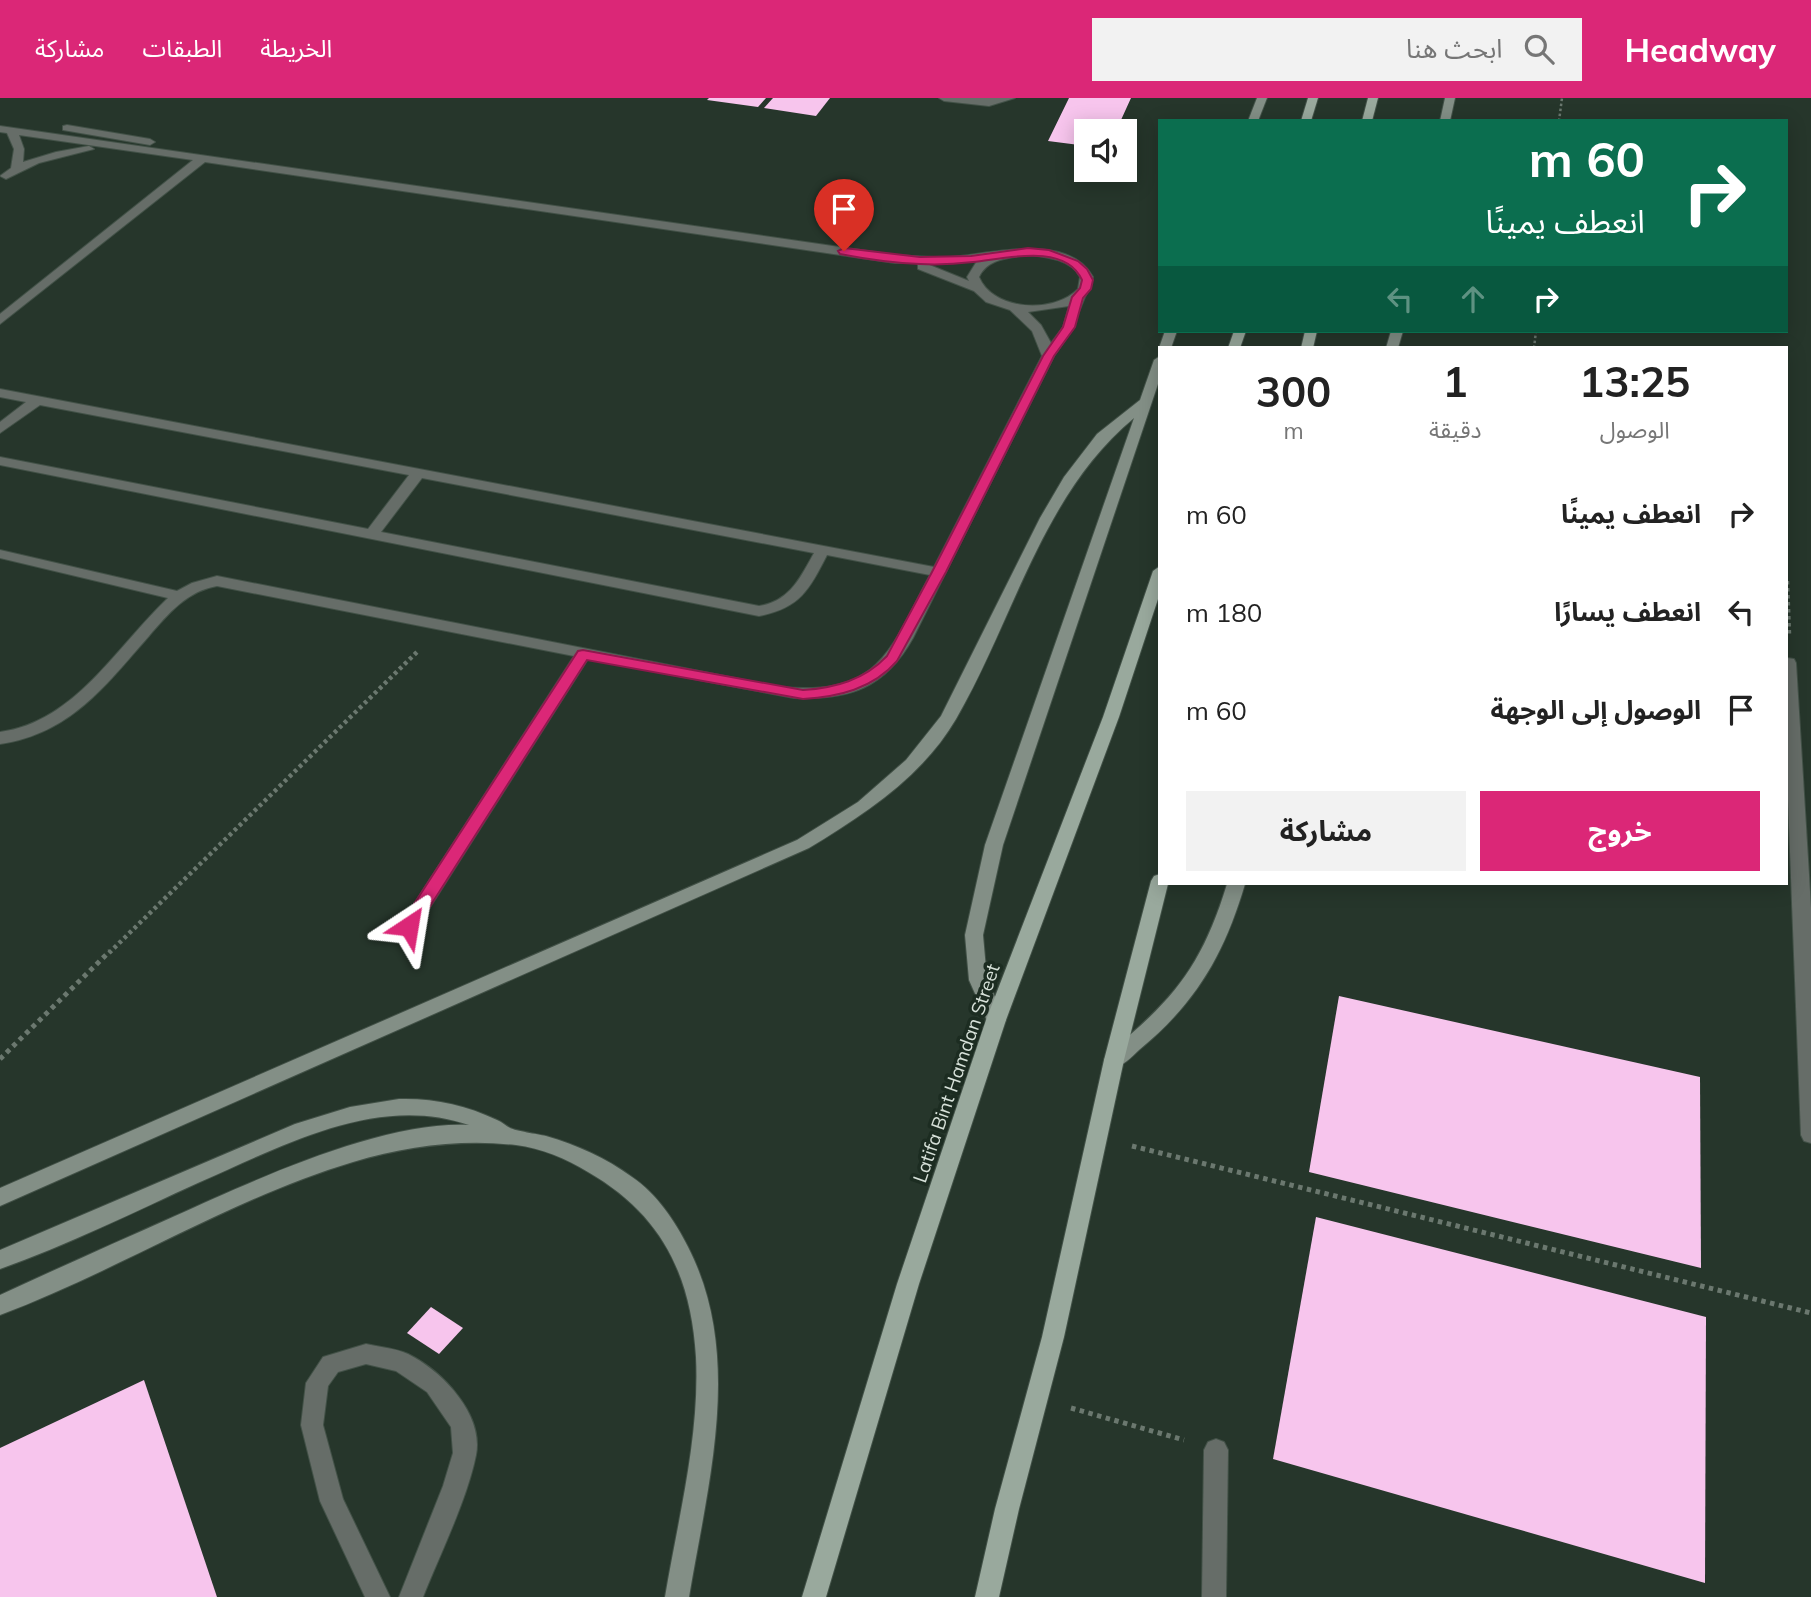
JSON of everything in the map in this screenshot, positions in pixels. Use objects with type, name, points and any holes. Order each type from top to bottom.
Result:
[{"type":"main road","points":[[1307,119],[1313,98]]},
{"type":"main road","points":[[1368,119],[1373,98]]},
{"type":"main road","name":"Latifa Bint Hamdan Street","points":[[814,1597],[896,1324],[996,1020],[1111,717],[1158,577]]},
{"type":"main road","points":[[987,1597],[1053,1337],[1114,1060],[1159,885]]},
{"type":"street","points":[[944,98],[989,103],[1010,98]]},
{"type":"street","points":[[1254,119],[1262,98]]},
{"type":"street","points":[[1445,119],[1450,98]]},
{"type":"street","points":[[0,118],[137,139],[203,158]]},
{"type":"street","points":[[6,130],[19,149],[11,172],[66,152],[111,147]]},
{"type":"street","points":[[0,738],[25,735],[59,719],[177,596],[204,583],[230,582],[781,692],[803,694],[836,691],[866,681],[881,671],[892,658],[939,572],[1048,356],[1069,327],[1078,297],[1085,289],[1087,280],[1083,271],[1074,263],[1037,252],[1010,252],[946,261],[895,259],[6,130]]},
{"type":"street","points":[[0,320],[203,158]]},
{"type":"street","points":[[975,288],[972,279],[975,270],[995,256]]},
{"type":"street","points":[[895,259],[938,271],[975,288],[997,303],[1014,307],[1050,308],[1078,297]]},
{"type":"street","points":[[1014,307],[1039,329],[1047,342],[1048,356]]},
{"type":"street","points":[[996,1020],[978,980],[974,935],[991,857],[1158,365]]},
{"type":"street","points":[[0,393],[417,475],[939,572]]},
{"type":"street","points":[[0,429],[37,400]]},
{"type":"street","points":[[0,1197],[803,844],[864,806],[912,764],[948,718],[1047,518],[1071,477],[1102,437],[1143,403]]},
{"type":"street","points":[[0,461],[759,611],[771,610],[798,595],[822,551]]},
{"type":"street","points":[[370,536],[417,475]]},
{"type":"street","points":[[0,554],[177,596]]},
{"type":"street","points":[[409,926],[583,654]]},
{"type":"street","points":[[1788,663],[1805,835],[1811,1135]]},
{"type":"street","points":[[1114,1060],[1159,1024],[1194,984],[1218,941],[1236,885]]},
{"type":"street","points":[[0,1260],[339,1117],[401,1107],[430,1108],[459,1113],[485,1122],[508,1135]]},
{"type":"street","points":[[0,1305],[285,1177],[362,1149],[430,1136],[477,1133],[508,1135],[548,1143],[607,1169],[635,1190],[657,1213],[678,1246],[689,1271],[703,1325],[707,1359],[706,1404],[677,1597]]},
{"type":"street","points":[[0,1187],[70,1166]]},
{"type":"street","points":[[378,1597],[332,1501],[312,1425],[317,1383],[331,1364],[366,1354],[401,1362],[435,1385],[462,1424],[465,1453],[455,1486],[411,1597]]},
{"type":"street","points":[[1214,1597],[1216,1450]]},
{"type":"path","points":[[1559,119],[1562,98]]},
{"type":"path","points":[[0,1059],[444,625]]},
{"type":"path","points":[[1097,1138],[1811,1313]]},
{"type":"path","points":[[1036,1398],[1216,1450]]},
{"type":"building","points":[[766,98],[758,107],[707,100]]},
{"type":"building","points":[[773,98],[830,98],[816,116],[764,108]]},
{"type":"building","points":[[1069,98],[1131,98],[1121,119],[1074,119],[1074,144],[1048,141]]},
{"type":"building","points":[[1339,996],[1700,1077],[1701,1268],[1309,1172]]},
{"type":"building","points":[[1316,1217],[1706,1317],[1705,1583],[1273,1459]]},
{"type":"building","points":[[431,1307],[463,1328],[439,1354],[407,1333]]},
{"type":"building","points":[[144,1380],[217,1597],[0,1597],[0,1448]]},
{"type":"route","points":[[409,926],[583,654],[803,694],[825,693],[866,681],[881,671],[892,658],[939,572],[1048,356],[1069,327],[1078,297],[1085,289],[1087,280],[1083,271],[1074,263],[1045,253],[1010,252],[971,259],[920,261],[844,251]]}]
